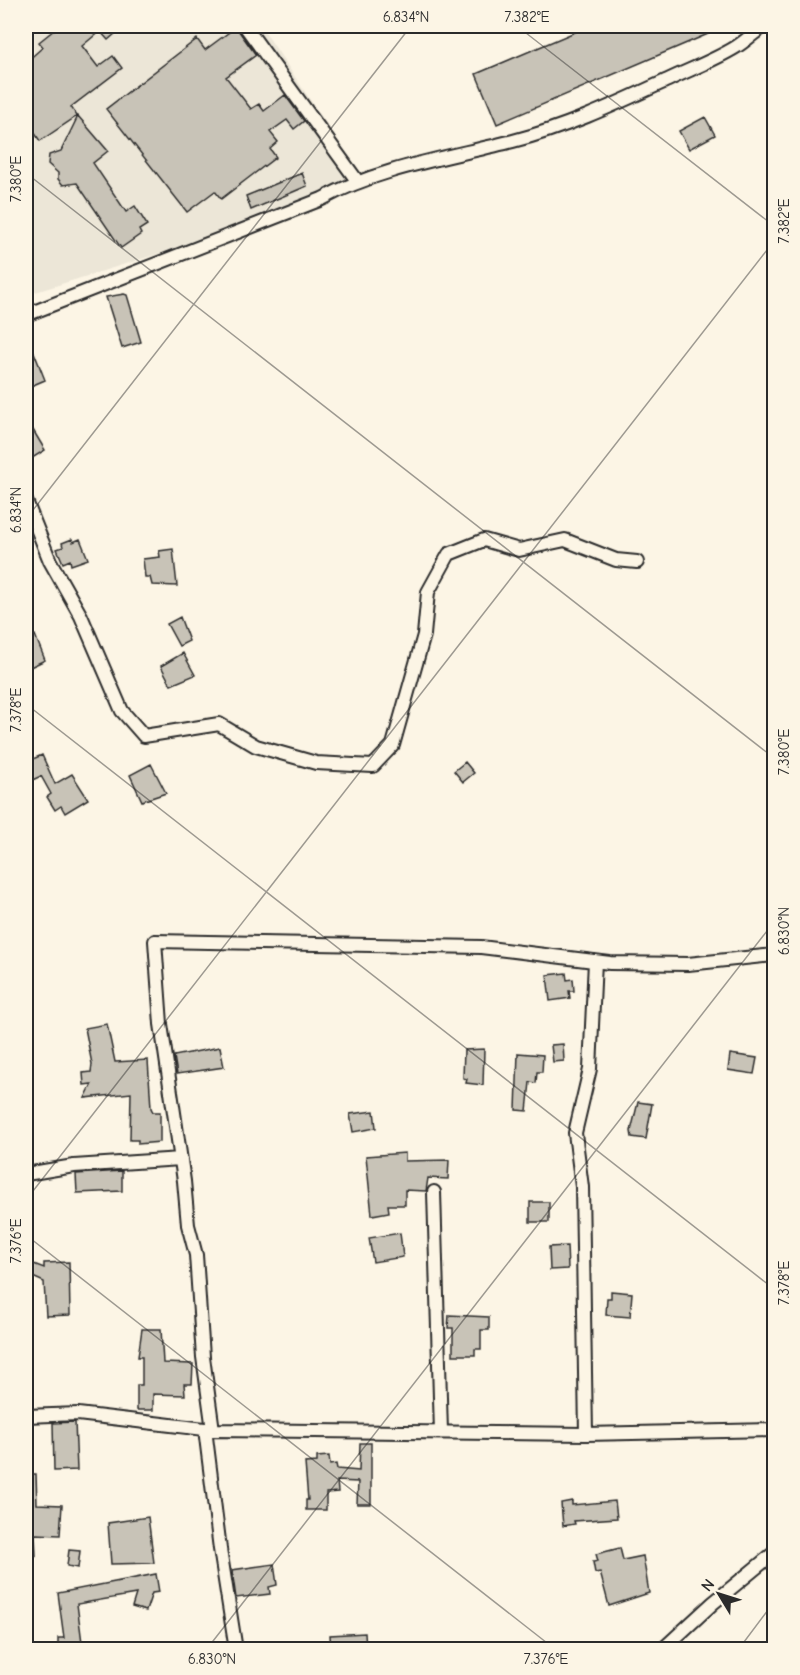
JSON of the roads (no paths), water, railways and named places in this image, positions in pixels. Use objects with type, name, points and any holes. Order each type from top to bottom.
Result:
[{"type":"street","points":[[245,26],[358,182]]},
{"type":"street","points":[[26,315],[322,199],[358,182],[416,165],[472,153],[494,144],[511,141],[600,113],[721,55],[765,26]]},
{"type":"street","points":[[26,501],[50,561],[81,616],[122,711],[144,736],[219,724],[256,746],[316,763],[373,766],[393,745],[423,635],[428,592],[449,554],[484,540],[519,550],[565,540],[616,560],[637,562]]},
{"type":"street","points":[[236,1650],[217,1527],[196,1255],[188,1225],[181,1159],[161,1024],[155,940],[481,947],[595,962],[688,964],[774,955]]},
{"type":"street","points":[[586,1434],[582,1187],[575,1133],[590,1069],[595,962]]},
{"type":"street","points":[[26,1174],[74,1166],[181,1159]]},
{"type":"street","points":[[434,1192],[441,1432]]},
{"type":"street","points":[[26,1416],[78,1414],[209,1429],[586,1434],[774,1430]]},
{"type":"street","points":[[662,1650],[712,1603],[774,1553]]}]
